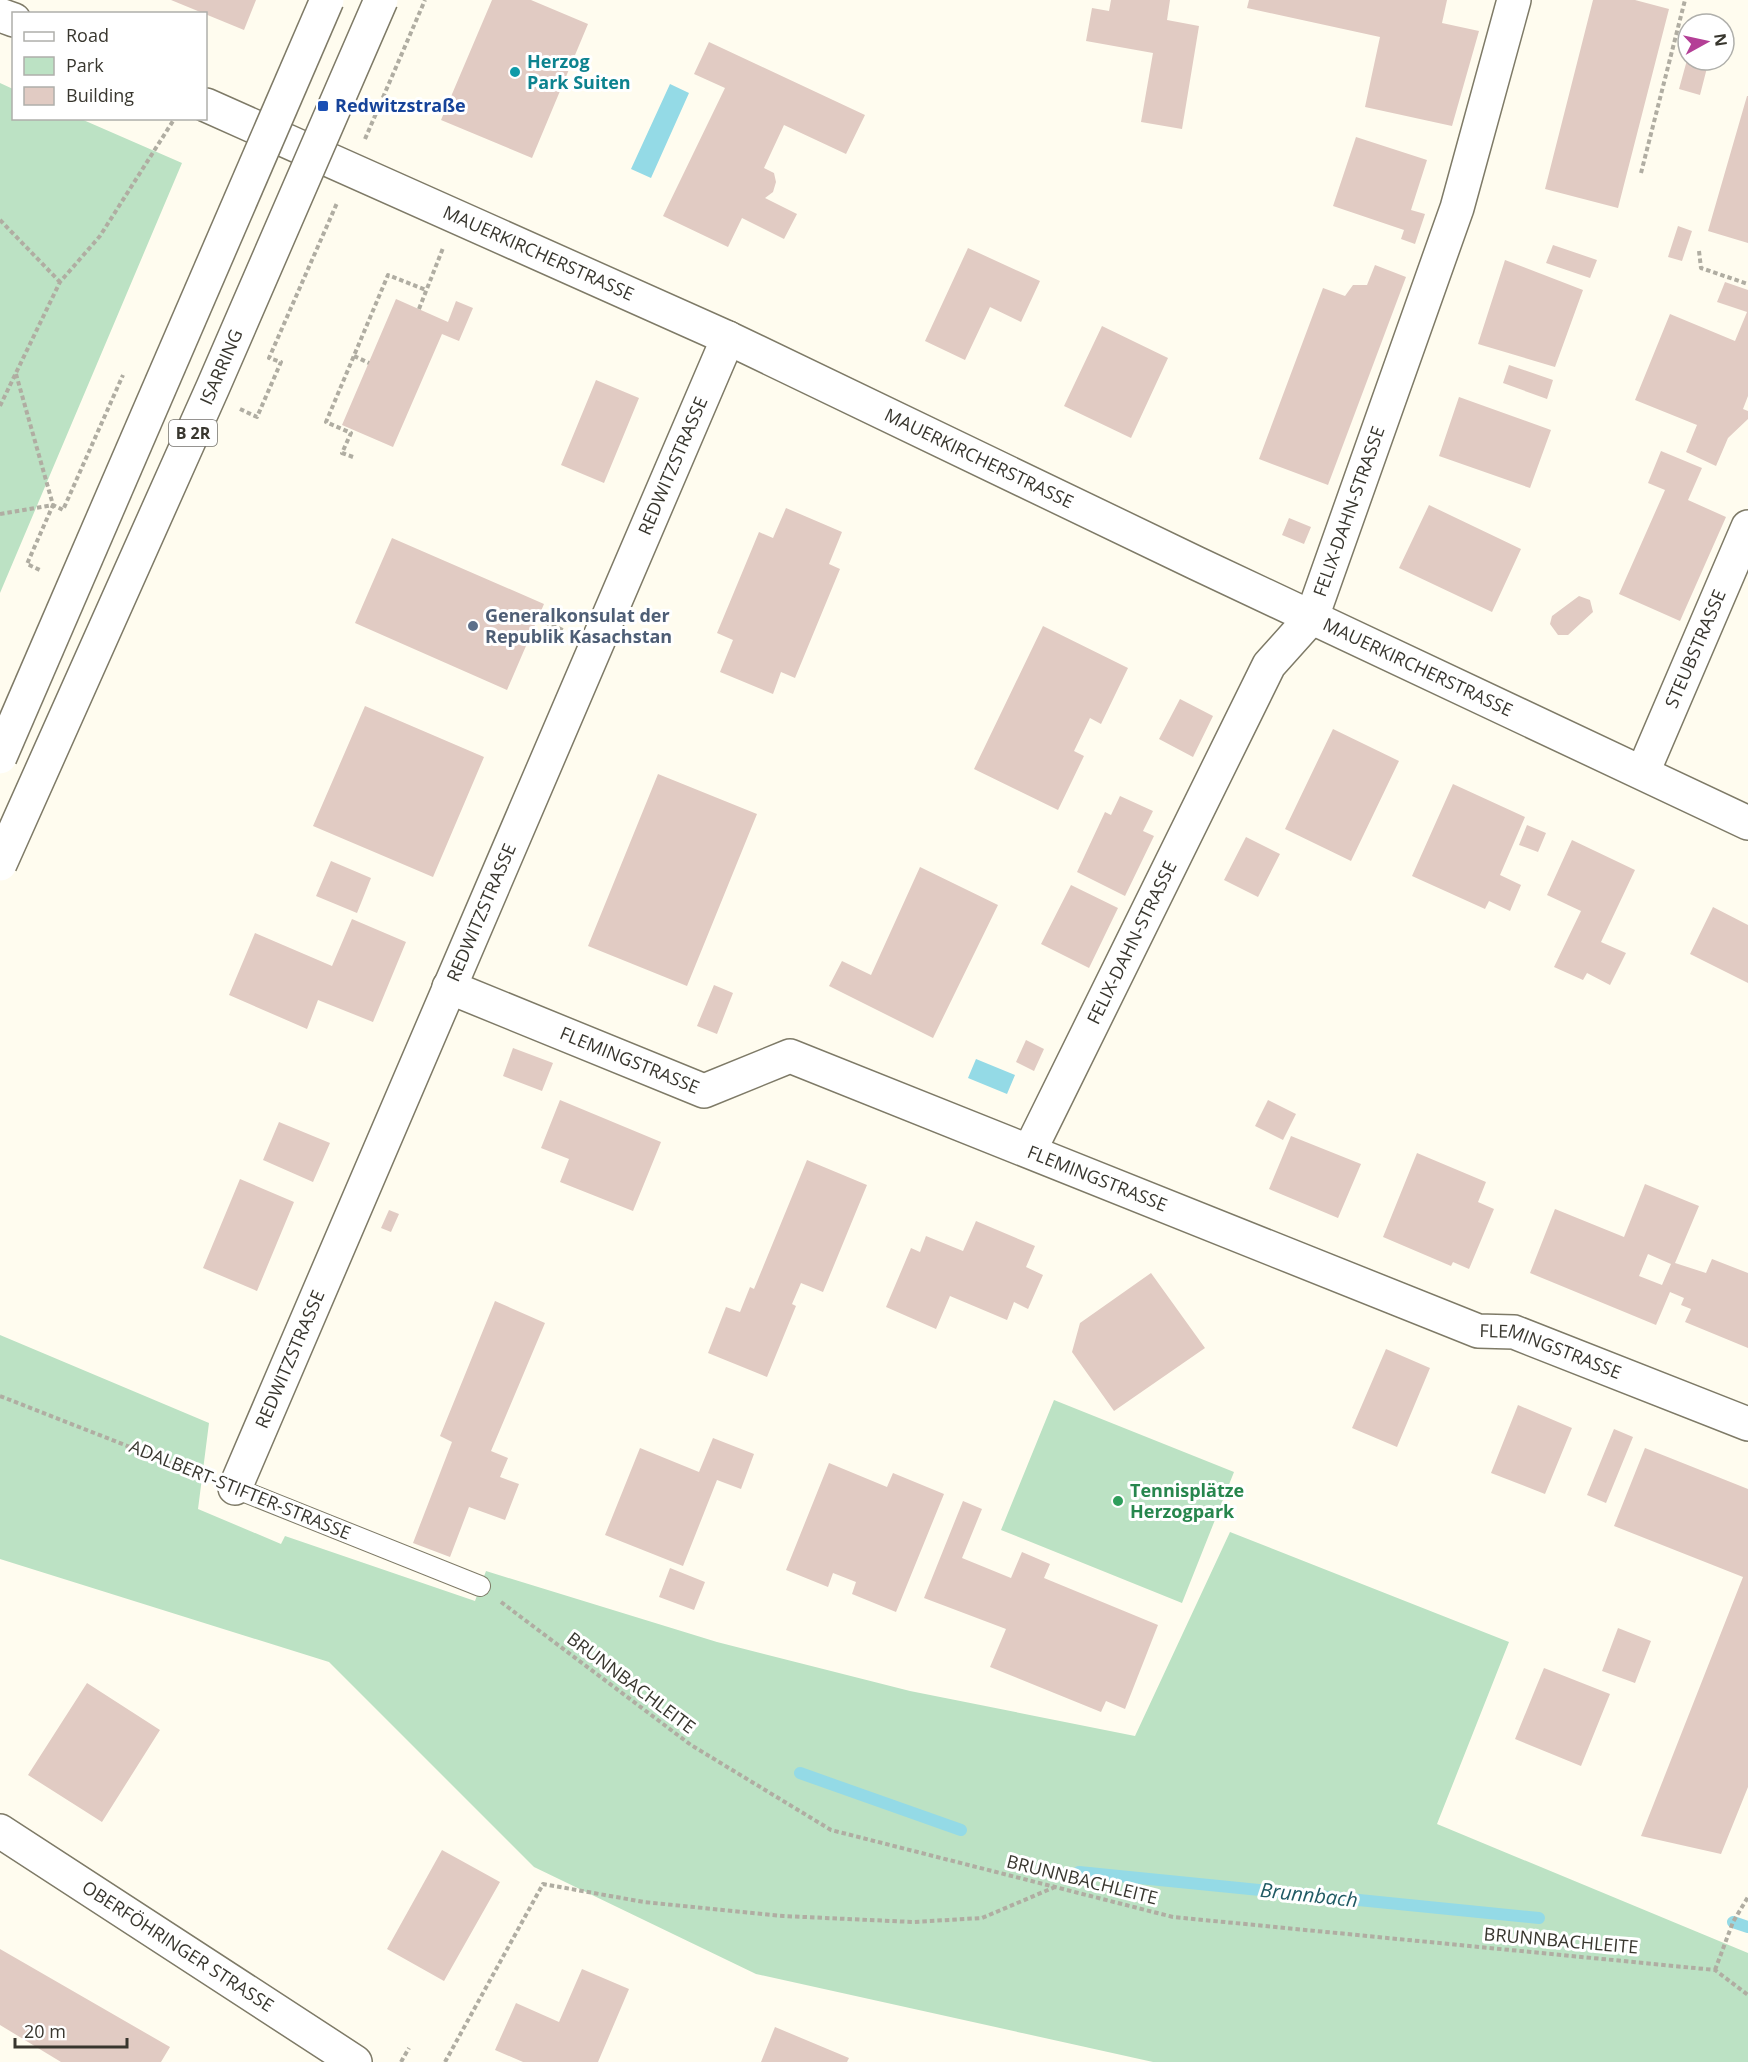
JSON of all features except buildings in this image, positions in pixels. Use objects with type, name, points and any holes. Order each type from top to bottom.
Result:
[{"type":"main road","name":"B 2R","points":[[0,757],[327,0]]},
{"type":"main road","name":"ISARRING","points":[[0,864],[213,387],[381,0]]},
{"type":"main road","name":"FELIX-DAHN-STRASSE","points":[[1030,1150],[1269,665],[1312,617],[1457,208],[1514,0]]},
{"type":"main road","name":"MAUERKIRCHERSTRASSE","points":[[207,105],[457,215],[728,338],[988,465],[1748,823]]},
{"type":"main road","name":"REDWITZSTRASSE","points":[[235,1488],[728,338]]},
{"type":"main road","name":"STEUBSTRASSE","points":[[1643,772],[1748,527]]},
{"type":"main road","name":"FLEMINGSTRASSE","points":[[449,987],[704,1091],[790,1056],[1478,1331],[1514,1332],[1748,1424]]},
{"type":"main road","name":"OBERFÖHRINGER STRASSE","points":[[0,1831],[355,2062]]},
{"type":"lane","name":"ADALBERT-STIFTER-STRASSE","points":[[235,1488],[480,1586]]},
{"type":"path","points":[[237,407],[257,417],[281,362],[269,358],[425,0]]},
{"type":"path","points":[[1641,173],[1686,0]]},
{"type":"path","points":[[0,406],[60,282],[100,236],[174,120]]},
{"type":"path","points":[[418,309],[457,215]]},
{"type":"path","points":[[0,220],[60,282]]},
{"type":"path","points":[[1699,251],[1701,267],[1748,284]]},
{"type":"path","points":[[353,457],[342,453],[351,433],[326,422],[388,275],[426,290]]},
{"type":"path","points":[[354,357],[369,363]]},
{"type":"path","points":[[0,514],[53,505],[63,510],[125,369]]},
{"type":"path","points":[[16,374],[53,505],[27,564],[45,573]]},
{"type":"path","name":"ADALBERT-STIFTER-STRASSE","points":[[0,1396],[235,1488]]},
{"type":"path","name":"BRUNNBACHLEITE","points":[[480,1586],[691,1745],[831,1830],[1173,1917],[1715,1970]]},
{"type":"path","points":[[445,2062],[543,1884],[667,1904],[783,1916],[913,1922],[982,1918],[1055,1887]]},
{"type":"path","points":[[1748,1898],[1733,1922],[1715,1970],[1748,1995]]},
{"type":"path","points":[[401,2062],[409,2048]]},
{"type":"green space","points":[[0,83],[12,89],[12,120],[83,120],[182,163],[0,593]]},
{"type":"green space","points":[[0,1335],[209,1423],[198,1509],[281,1544],[285,1536],[475,1601],[486,1571],[717,1642],[910,1691],[1135,1736],[1230,1532],[1509,1642],[1437,1824],[1748,1953],[1748,2062],[1153,2062],[756,1974],[534,1867],[329,1662],[0,1559]]},
{"type":"green space","name":"Tennisplätze Herzogpark","points":[[1054,1400],[1234,1472],[1182,1603],[1001,1530]]},
{"type":"water","points":[[670,84],[689,93],[651,178],[631,169]]},
{"type":"water","points":[[976,1059],[1015,1075],[1007,1094],[968,1078]]},
{"type":"waterway","name":"Brunnbach","points":[[800,1773],[961,1830]]},
{"type":"waterway","name":"Brunnbach","points":[[1079,1872],[1539,1918]]},
{"type":"waterway","name":"Brunnbach","points":[[1733,1922],[1748,1927]]},
{"type":"place","name":"Herzog Park Suiten","points":[[515,72]]},
{"type":"place","name":"Redwitzstraße","points":[[323,106]]},
{"type":"place","name":"Generalkonsulat der Republik Kasachstan","points":[[473,626]]},
{"type":"place","name":"Tennisplätze Herzogpark","points":[[1118,1501]]}]
